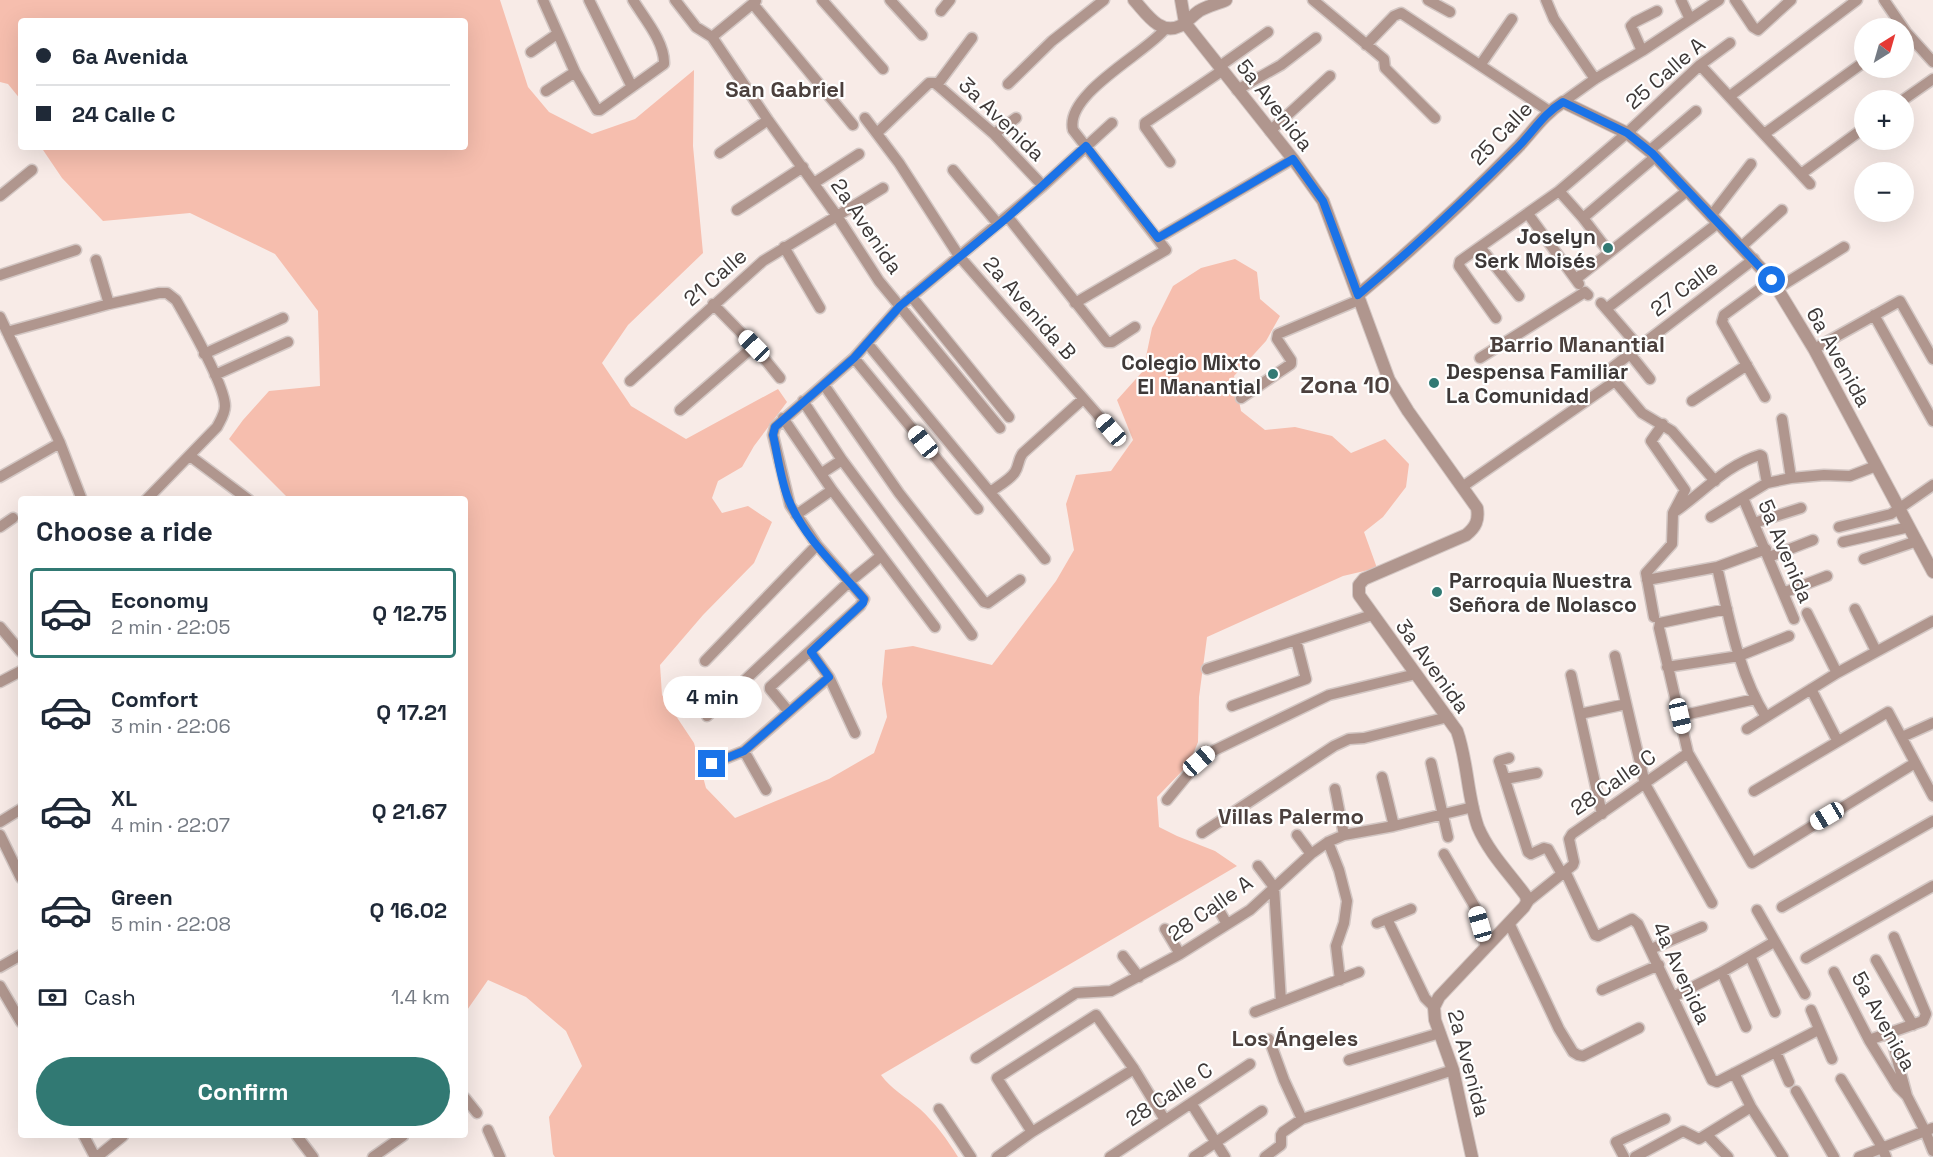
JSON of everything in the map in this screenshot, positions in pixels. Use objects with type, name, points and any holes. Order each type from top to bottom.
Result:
[{"type":"street","points":[[543,0],[575,72],[597,110],[664,64],[664,56],[656,36],[633,0]]},
{"type":"street","points":[[590,0],[632,87]]},
{"type":"street","name":"2a Avenida","points":[[675,0],[690,21],[712,37],[879,280],[1000,428]]},
{"type":"street","points":[[822,0],[883,69]]},
{"type":"street","points":[[890,0],[922,35]]},
{"type":"street","points":[[940,11],[950,0]]},
{"type":"street","points":[[1008,84],[1052,41],[1104,0]]},
{"type":"street","points":[[1134,0],[1156,24],[1165,29],[1185,23],[1199,11],[1226,0]]},
{"type":"street","name":"5a Avenida","points":[[1181,0],[1185,23],[1293,159],[1323,201],[1389,380],[1408,411],[1477,508],[1477,524],[1466,535],[1364,579],[1359,585]]},
{"type":"street","points":[[1312,0],[1384,59],[1385,68],[1435,118]]},
{"type":"street","points":[[1428,0],[1450,12]]},
{"type":"street","points":[[1545,0],[1554,19],[1595,79]]},
{"type":"street","points":[[1681,0],[1690,19]]},
{"type":"street","name":"25 Calle","points":[[1241,398],[1292,362],[1276,336],[1359,298],[1518,146],[1549,111],[1719,0]]},
{"type":"street","points":[[1735,0],[1753,27],[1758,30],[1791,0]]},
{"type":"street","points":[[1730,96],[1857,0]]},
{"type":"street","points":[[1884,0],[1895,18]]},
{"type":"street","points":[[712,37],[750,3],[853,125]]},
{"type":"street","points":[[1642,51],[1631,26],[1657,11]]},
{"type":"street","points":[[1366,45],[1397,14],[1401,14],[1549,111]]},
{"type":"street","points":[[1480,64],[1512,19]]},
{"type":"street","points":[[1075,303],[1165,252],[1166,249],[1072,126],[1080,105],[1104,76],[1157,39],[1165,29]]},
{"type":"street","points":[[1170,162],[1144,128],[1145,123],[1268,32]]},
{"type":"street","points":[[531,52],[557,34]]},
{"type":"street","points":[[877,133],[935,84],[972,38]]},
{"type":"street","points":[[1237,90],[1281,65],[1316,38]]},
{"type":"street","points":[[1914,42],[1933,62]]},
{"type":"street","name":"25 Calle A","points":[[1496,318],[1459,266],[1460,261],[1559,190],[1627,133],[1701,65],[1730,43]]},
{"type":"street","points":[[1701,65],[1810,184]]},
{"type":"street","points":[[1764,134],[1854,69]]},
{"type":"street","points":[[546,91],[575,72]]},
{"type":"street","points":[[1270,131],[1330,76]]},
{"type":"street","points":[[1914,92],[1933,79]]},
{"type":"street","name":"3a Avenida","points":[[935,84],[994,134],[1043,186]]},
{"type":"street","name":"6a Avenida","points":[[1563,102],[1627,133],[1652,154],[1754,259],[1775,284],[1814,349],[1933,572]]},
{"type":"street","points":[[1583,218],[1695,111]]},
{"type":"street","name":"2a Avenida B","points":[[865,118],[958,256],[1111,430]]},
{"type":"street","points":[[994,134],[1016,118]]},
{"type":"street","points":[[720,153],[768,120]]},
{"type":"street","points":[[789,712],[770,687],[811,652],[863,603],[864,599],[817,545],[796,515],[788,500],[773,431],[783,418],[824,386],[854,358],[911,296],[1008,217],[1112,123]]},
{"type":"street","points":[[1801,174],[1854,135]]},
{"type":"street","points":[[814,183],[859,154]]},
{"type":"street","points":[[1158,238],[1293,159]]},
{"type":"street","points":[[1639,347],[1604,306],[1714,219],[1751,164]]},
{"type":"street","points":[[737,210],[803,167]]},
{"type":"street","points":[[0,196],[32,170]]},
{"type":"street","points":[[953,170],[998,224]]},
{"type":"street","name":"21 Calle","points":[[630,381],[763,261],[883,188]]},
{"type":"street","points":[[1559,190],[1609,252]]},
{"type":"street","points":[[1576,279],[1687,191]]},
{"type":"street","points":[[1742,247],[1782,210]]},
{"type":"street","points":[[1480,358],[1587,294],[1528,214]]},
{"type":"street","points":[[1008,217],[1109,343],[1135,327]]},
{"type":"street","points":[[784,247],[820,308]]},
{"type":"street","points":[[1480,247],[1519,296]]},
{"type":"street","points":[[1764,398],[1722,322],[1724,315],[1775,284],[1844,247]]},
{"type":"street","points":[[0,275],[76,250]]},
{"type":"street","name":"27 Calle","points":[[1462,487],[1613,376],[1613,367],[1754,259]]},
{"type":"street","points":[[96,260],[109,304]]},
{"type":"street","points":[[8,332],[109,304],[159,293],[167,293],[177,300],[215,375],[225,405],[223,415],[216,427],[150,496]]},
{"type":"street","points":[[911,296],[1010,417]]},
{"type":"street","points":[[1814,349],[1898,301],[1901,302],[1932,356]]},
{"type":"street","points":[[713,304],[754,346],[780,378]]},
{"type":"street","points":[[1874,315],[1933,421]]},
{"type":"street","points":[[0,317],[60,443],[80,496]]},
{"type":"street","points":[[204,354],[283,318]]},
{"type":"street","points":[[215,375],[288,342]]},
{"type":"street","points":[[867,343],[1045,559]]},
{"type":"street","points":[[680,410],[754,346]]},
{"type":"street","points":[[1630,354],[1650,379]]},
{"type":"street","points":[[854,358],[978,508]]},
{"type":"street","points":[[1692,401],[1746,365]]},
{"type":"street","points":[[1613,376],[1642,413],[1672,431],[1715,481]]},
{"type":"street","points":[[824,386],[899,493],[986,603],[1020,580]]},
{"type":"street","points":[[990,492],[1013,475],[1018,459],[1023,453],[1083,399]]},
{"type":"street","points":[[803,401],[842,460],[972,635]]},
{"type":"street","points":[[783,418],[832,490],[935,627]]},
{"type":"street","points":[[1782,419],[1791,478]]},
{"type":"street","points":[[1663,424],[1651,439],[1652,443],[1685,490],[1674,513],[1672,544],[1647,570],[1647,580],[1688,753],[1752,862],[1916,763]]},
{"type":"street","points":[[3,471],[60,443]]},
{"type":"street","points":[[190,456],[244,496]]},
{"type":"street","points":[[1674,513],[1741,461],[1762,456],[1767,483]]},
{"type":"street","points":[[822,473],[842,460]]},
{"type":"street","points":[[1711,517],[1767,483],[1824,475],[1850,476],[1876,466]]},
{"type":"street","points":[[1839,527],[1891,514],[1898,507],[1932,489]]},
{"type":"street","points":[[796,515],[832,490]]},
{"type":"street","name":"5a Avenida","points":[[1743,498],[1794,619]]},
{"type":"street","points":[[1754,523],[1801,508]]},
{"type":"street","points":[[0,527],[14,518]]},
{"type":"street","points":[[1843,542],[1909,527]]},
{"type":"street","points":[[1647,580],[1717,567],[1813,540]]},
{"type":"street","points":[[1864,559],[1917,541]]},
{"type":"street","points":[[705,661],[817,545]]},
{"type":"street","points":[[707,716],[849,582],[881,556]]},
{"type":"street","points":[[1717,567],[1739,656],[1755,699],[1766,717]]},
{"type":"street","points":[[1783,593],[1827,576]]},
{"type":"street","name":"3a Avenida","points":[[1359,585],[1359,595],[1372,615],[1448,717],[1462,745],[1479,828],[1491,850],[1526,896],[1527,902]]},
{"type":"street","points":[[1656,621],[1660,623],[1727,609]]},
{"type":"street","points":[[1855,609],[1876,651]]},
{"type":"street","name":"5a Avenida","points":[[1807,613],[1837,673]]},
{"type":"street","points":[[1207,669],[1372,615]]},
{"type":"street","points":[[1747,729],[1837,673],[1933,621]]},
{"type":"street","points":[[0,627],[18,648]]},
{"type":"street","points":[[1668,667],[1739,656],[1789,636]]},
{"type":"street","points":[[1232,706],[1306,679],[1296,640]]},
{"type":"street","points":[[811,652],[829,677],[855,733]]},
{"type":"street","points":[[1614,656],[1645,784],[1712,903]]},
{"type":"street","points":[[0,682],[18,673]]},
{"type":"street","points":[[1167,800],[1199,761],[1215,750],[1329,695],[1416,674]]},
{"type":"street","points":[[1571,675],[1602,814]]},
{"type":"street","points":[[712,764],[740,753],[757,741],[829,677]]},
{"type":"street","points":[[1811,689],[1837,740]]},
{"type":"street","points":[[1680,716],[1755,699]]},
{"type":"street","points":[[1580,714],[1626,704]]},
{"type":"street","points":[[1754,791],[1884,712],[1888,712],[1933,796]]},
{"type":"street","points":[[1202,833],[1334,746],[1349,740],[1448,717]]},
{"type":"street","points":[[1902,737],[1933,723]]},
{"type":"street","points":[[740,753],[766,790]]},
{"type":"street","name":"28 Calle C","points":[[1564,873],[1574,862],[1569,840],[1572,834],[1688,753]]},
{"type":"street","points":[[1434,1007],[1439,997],[1527,902],[1564,873],[1548,849],[1544,848],[1531,854],[1528,852],[1499,761],[1509,758]]},
{"type":"street","points":[[1431,763],[1448,837]]},
{"type":"street","points":[[1505,779],[1537,773]]},
{"type":"street","points":[[1382,777],[1394,826]]},
{"type":"street","points":[[1335,789],[1344,835]]},
{"type":"street","name":"28 Calle A","points":[[976,1058],[1076,993],[1111,991],[1180,954],[1250,910],[1311,854],[1328,842],[1344,835],[1442,816],[1473,807]]},
{"type":"street","points":[[0,822],[18,811]]},
{"type":"street","points":[[1782,907],[1933,821]]},
{"type":"street","points":[[0,835],[18,872]]},
{"type":"street","points":[[1297,835],[1311,854]]},
{"type":"street","points":[[1328,842],[1345,888],[1347,901],[1344,923],[1336,946],[1340,980]]},
{"type":"street","points":[[1444,854],[1475,907],[1486,947]]},
{"type":"street","points":[[1258,866],[1274,887],[1281,1002]]},
{"type":"street","name":"4a Avenida","points":[[1564,873],[1593,931],[1598,936],[1632,919],[1638,924],[1659,965],[1708,1075],[1717,1082],[1734,1073]]},
{"type":"street","points":[[1806,958],[1933,886]]},
{"type":"street","points":[[1216,905],[1227,924]]},
{"type":"street","name":"2a Avenida","points":[[1411,909],[1382,921],[1425,998],[1434,1007],[1435,1020],[1453,1070],[1472,1157]]},
{"type":"street","points":[[1757,910],[1804,994]]},
{"type":"street","points":[[1509,923],[1559,1029],[1573,1052],[1583,1056],[1639,1028]]},
{"type":"street","points":[[1651,949],[1702,927]]},
{"type":"street","points":[[1165,929],[1180,954]]},
{"type":"street","points":[[1869,1040],[1923,1021],[1926,1014],[1894,937]]},
{"type":"street","points":[[1673,997],[1774,942]]},
{"type":"street","points":[[1123,956],[1139,977]]},
{"type":"street","points":[[0,968],[18,957]]},
{"type":"street","points":[[1750,957],[1775,1012]]},
{"type":"street","points":[[1876,960],[1913,1024]]},
{"type":"street","points":[[1602,990],[1659,965]]},
{"type":"street","points":[[1255,1012],[1359,972]]},
{"type":"street","points":[[1722,972],[1746,1027]]},
{"type":"street","name":"5a Avenida","points":[[1834,972],[1869,1040],[1898,1088],[1907,1096],[1929,1129],[1933,1151]]},
{"type":"street","points":[[0,986],[18,1017]]},
{"type":"street","points":[[1811,1010],[1832,1059]]},
{"type":"street","points":[[1032,1132],[997,1078],[1096,1015],[1134,1069],[1165,1120]]},
{"type":"street","points":[[1783,1157],[1751,1107],[1734,1073],[1818,1030]]},
{"type":"street","points":[[1349,1060],[1440,1033]]},
{"type":"street","points":[[1890,1033],[1907,1096]]},
{"type":"street","points":[[1269,1039],[1302,1119]]},
{"type":"street","points":[[1776,1052],[1793,1087],[1834,1157]]},
{"type":"street","name":"28 Calle C","points":[[1110,1157],[1250,1064]]},
{"type":"street","points":[[997,1157],[1032,1132],[1134,1069]]},
{"type":"street","points":[[1265,1157],[1281,1145],[1283,1132],[1302,1119],[1453,1070]]},
{"type":"street","points":[[1841,1079],[1884,1152]]},
{"type":"street","points":[[468,1102],[477,1113]]},
{"type":"street","points":[[1191,1103],[1225,1157]]},
{"type":"street","points":[[1635,1157],[1683,1131],[1699,1139],[1751,1107]]},
{"type":"street","points":[[939,1109],[971,1157]]},
{"type":"street","points":[[1194,1157],[1262,1111]]},
{"type":"street","points":[[1621,1156],[1616,1142],[1665,1119]]},
{"type":"street","points":[[1859,1157],[1884,1152],[1929,1129]]},
{"type":"street","points":[[488,1130],[500,1157]]},
{"type":"street","points":[[1707,1135],[1728,1157]]},
{"type":"street","points":[[85,1138],[96,1157],[120,1138]]},
{"type":"street","points":[[299,1138],[313,1157]]},
{"type":"street","points":[[373,1157],[384,1140]]},
{"type":"shaded area","points":[[0,0],[500,0],[528,87],[549,112],[592,134],[635,119],[694,70],[693,146],[703,253],[628,325],[602,363],[631,406],[686,439],[778,389],[787,402],[754,446],[742,467],[718,481],[712,498],[722,513],[748,506],[772,522],[754,563],[703,615],[660,665],[662,695],[694,743],[706,788],[735,818],[829,779],[874,753],[887,717],[882,684],[885,650],[913,646],[992,665],[1056,581],[1074,550],[1066,504],[1076,475],[1111,471],[1133,440],[1117,400],[1143,371],[1152,328],[1173,286],[1201,268],[1235,259],[1257,272],[1260,299],[1280,316],[1266,341],[1234,376],[1241,411],[1265,430],[1295,427],[1332,436],[1351,453],[1385,439],[1409,464],[1406,487],[1383,517],[1364,532],[1377,568],[1343,576],[1207,637],[1199,697],[1198,742],[1189,764],[1157,797],[1159,827],[1215,851],[1237,866],[881,1075],[889,1085],[931,1120],[958,1157],[555,1157],[549,1117],[582,1066],[566,1031],[526,997],[488,980],[468,1009],[468,496],[286,496],[229,439],[269,391],[320,386],[318,311],[275,254],[190,213],[103,221],[62,178],[43,150],[468,150],[468,18],[18,18],[18,96],[8,84],[0,82]]},
{"type":"place","name":"Joselyn Serk Moisés","points":[[1608,248]]},
{"type":"place","name":"Colegio Mixto El Manantial","points":[[1273,374]]},
{"type":"place","name":"Despensa Familiar La Comunidad","points":[[1434,383]]},
{"type":"place","name":"Parroquia Nuestra Señora de Nolasco","points":[[1437,592]]},
{"type":"district","name":"San Gabriel","points":[[785,89]]},
{"type":"district","name":"Barrio Manantial","points":[[1577,344]]},
{"type":"district","name":"Zona 10","points":[[1345,384]]},
{"type":"district","name":"Villas Palermo","points":[[1291,816]]},
{"type":"district","name":"Los Ángeles","points":[[1295,1038]]},
{"type":"route","points":[[712,764],[744,751],[829,677],[811,652],[863,603],[864,599],[817,545],[790,505],[773,435],[775,427],[854,358],[900,306],[1008,217],[1086,146],[1158,238],[1293,159],[1323,201],[1358,295],[1404,257],[1518,146],[1549,111],[1563,102],[1627,133],[1652,153],[1772,280]]}]
